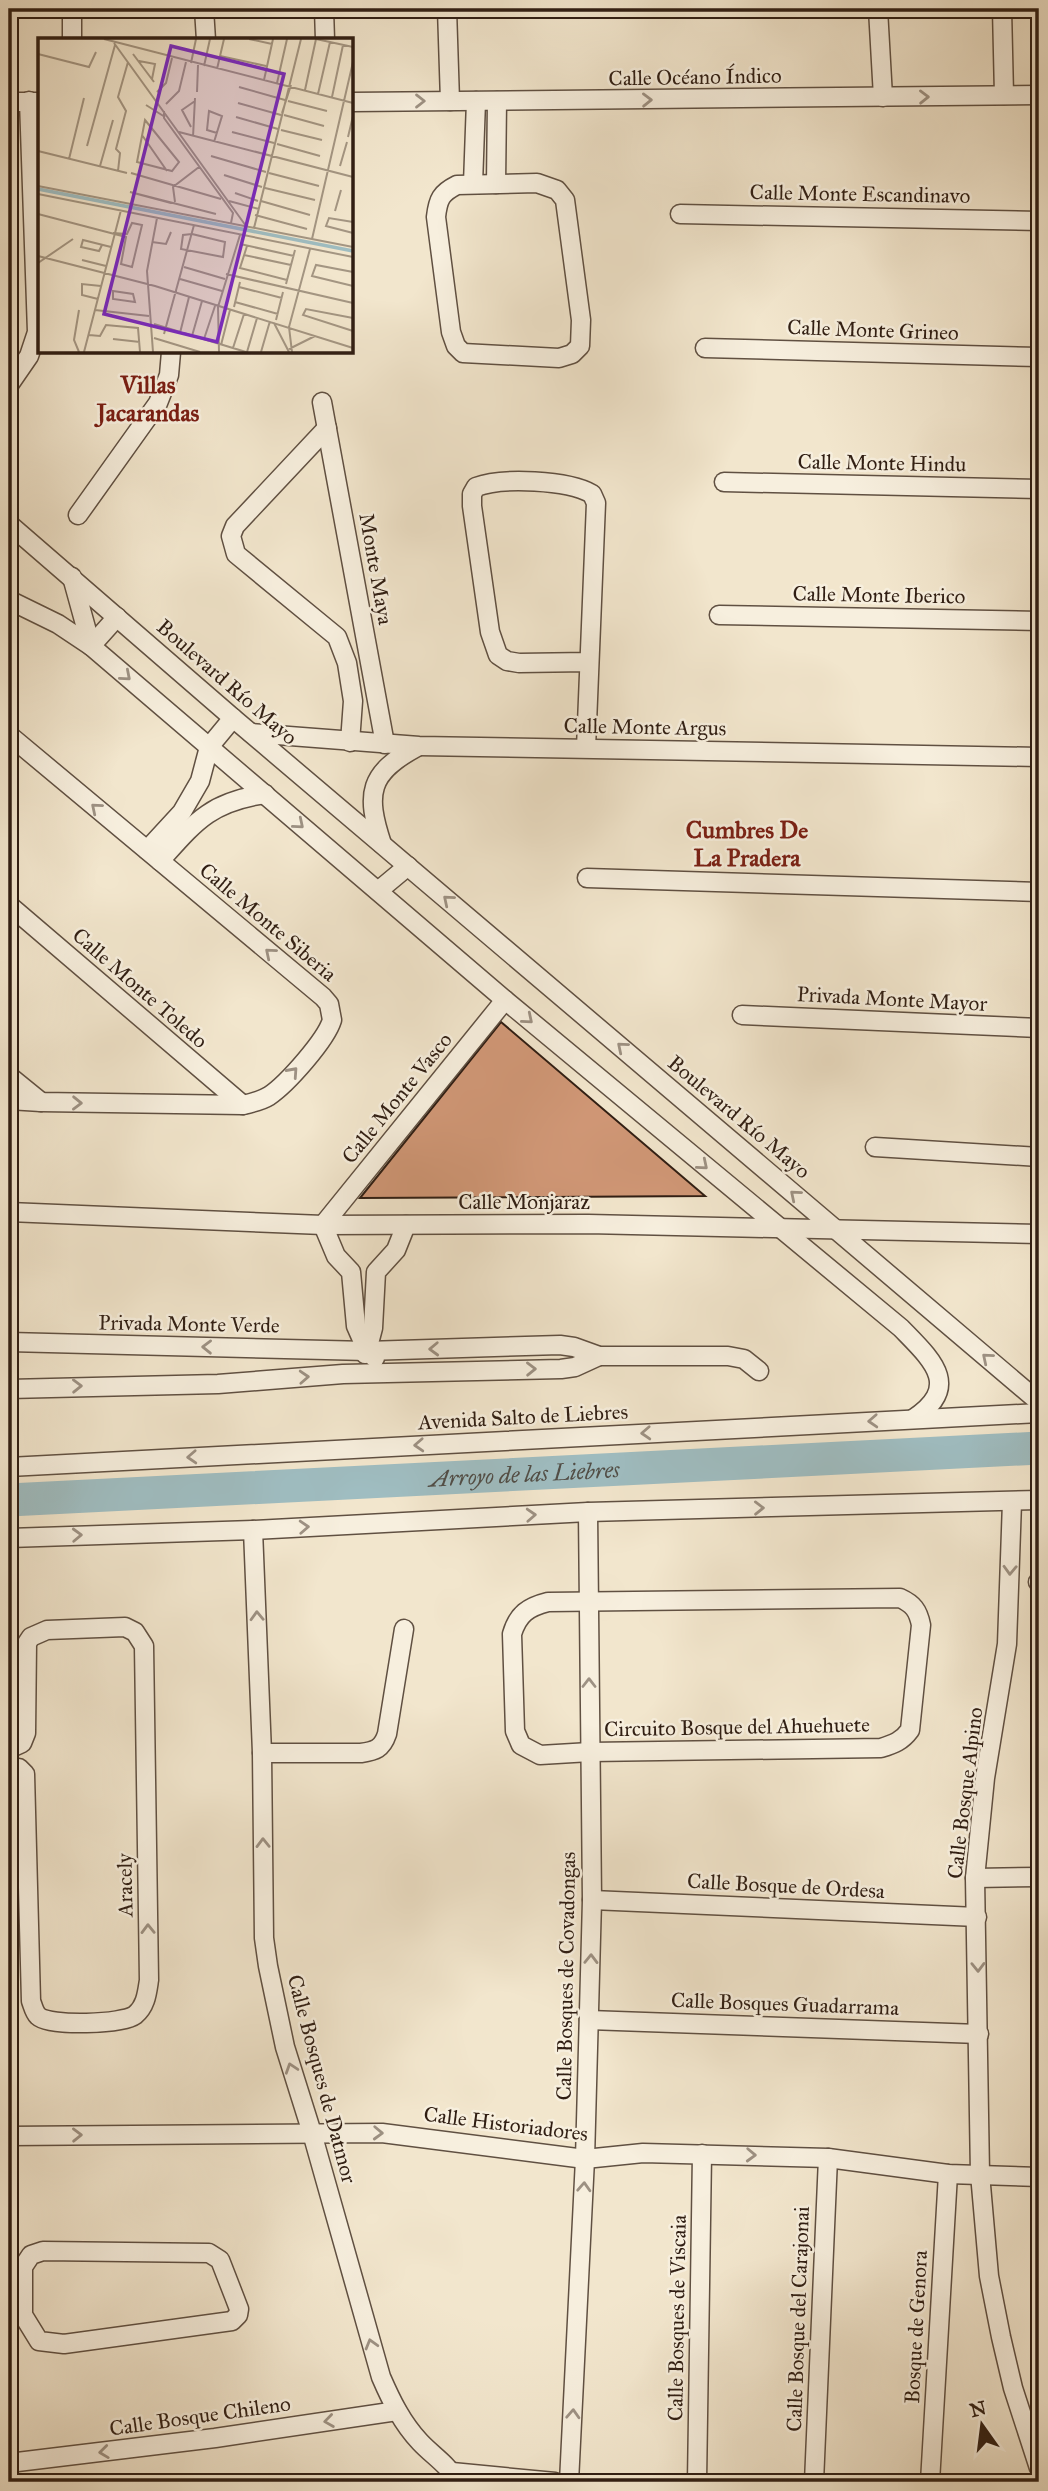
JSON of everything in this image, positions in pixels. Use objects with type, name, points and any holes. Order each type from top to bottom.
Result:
[{"type":"street","points":[[72,9],[72,38]]},
{"type":"street","points":[[204,9],[206,38]]},
{"type":"street","points":[[324,9],[325,38]]},
{"type":"street","points":[[447,9],[450,102]]},
{"type":"street","points":[[878,9],[883,97]]},
{"type":"street","points":[[1002,9],[1004,95]]},
{"type":"street","name":"Calle Océano Índico","points":[[354,102],[1039,95]]},
{"type":"street","points":[[473,184],[476,101]]},
{"type":"street","points":[[496,184],[497,101]]},
{"type":"street","points":[[9,102],[35,102],[37,332],[29,356],[9,385]]},
{"type":"street","points":[[537,183],[556,190],[565,200],[582,334],[580,346],[572,354],[559,358],[475,355],[463,353],[456,346],[451,332],[436,217],[438,199],[445,191],[457,185],[496,184],[537,183]]},
{"type":"street","name":"Calle Monte Escandinavo","points":[[680,214],[1039,221]]},
{"type":"street","name":"Calle Monte Grineo","points":[[705,348],[1039,357]]},
{"type":"street","points":[[78,515],[158,402],[169,375],[171,354]]},
{"type":"street","name":"Monte Maya","points":[[322,402],[385,744]]},
{"type":"street","points":[[327,428],[235,526],[231,536],[236,554],[337,636],[347,663],[353,701],[349,742]]},
{"type":"street","points":[[586,748],[596,503],[592,494],[571,485],[504,481],[476,487],[472,494],[472,506],[490,632],[498,655],[507,661],[519,663],[588,662]]},
{"type":"street","name":"Calle Monte Hindu","points":[[724,482],[1039,489]]},
{"type":"street","name":"Boulevard Río Mayo","points":[[9,524],[233,718],[1039,1402]]},
{"type":"street","points":[[72,577],[91,646]]},
{"type":"street","points":[[9,600],[58,624],[91,646],[506,1000],[901,1328],[933,1362],[938,1372],[937,1399],[913,1419]]},
{"type":"street","name":"Calle Monte Iberico","points":[[719,615],[1039,621]]},
{"type":"street","points":[[91,646],[117,617]]},
{"type":"street","points":[[347,663],[369,657]]},
{"type":"street","points":[[153,856],[192,797],[200,781],[209,747],[233,718]]},
{"type":"street","name":"Calle Monte Argus","points":[[251,733],[419,746],[1039,757]]},
{"type":"street","name":"Calle Monte Siberia","points":[[9,735],[329,1004],[332,1020],[320,1043],[281,1086],[269,1095],[243,1105],[9,1100]]},
{"type":"street","points":[[382,844],[374,821],[372,802],[376,782],[386,767],[419,746]]},
{"type":"street","points":[[153,856],[211,810],[237,800],[265,794]]},
{"type":"street","points":[[378,891],[408,866]]},
{"type":"street","points":[[587,878],[1039,892]]},
{"type":"street","name":"Calle Monte Toledo","points":[[9,905],[243,1105]]},
{"type":"street","name":"Calle Monte Vasco","points":[[323,1224],[506,1000]]},
{"type":"street","name":"Privada Monte Mayor","points":[[742,1015],[1039,1028]]},
{"type":"street","points":[[9,1076],[41,1102]]},
{"type":"street","points":[[875,1147],[1039,1157]]},
{"type":"street","name":"Calle Monjaraz","points":[[9,1212],[323,1224],[588,1224],[1039,1234]]},
{"type":"street","points":[[323,1224],[336,1256],[351,1272],[364,1276],[376,1272],[396,1250],[407,1225]]},
{"type":"street","points":[[351,1272],[356,1326],[368,1351],[390,1373]]},
{"type":"street","points":[[343,1374],[368,1351],[373,1328],[376,1272]]},
{"type":"street","name":"Privada Monte Verde","points":[[9,1342],[368,1351],[560,1345],[599,1356],[728,1356],[744,1359],[759,1371]]},
{"type":"street","name":"Privada Monte Verde","points":[[9,1389],[218,1384],[343,1374],[561,1369],[575,1367],[599,1356]]},
{"type":"street","name":"Avenida Salto de Liebres","points":[[9,1467],[1039,1413]]},
{"type":"street","points":[[9,1538],[253,1530],[588,1512],[1039,1500]]},
{"type":"street","name":"Calle Bosque Alpino","points":[[1012,1502],[1007,1644],[985,1778],[975,1878],[980,2174],[989,2276],[998,2325],[1013,2388],[1039,2468]]},
{"type":"street","name":"Calle Bosques de Covadongas","points":[[569,2482],[585,2159],[592,1900],[588,1512]]},
{"type":"street","name":"Calle Bosques de Datmor","points":[[253,1530],[262,1753],[264,1938],[278,2022],[381,2377],[397,2411],[419,2441],[454,2477]]},
{"type":"street","name":"Circuito Bosque del Ahuehuete","points":[[900,1598],[910,1602],[919,1612],[921,1625],[910,1730],[904,1740],[881,1748],[540,1755],[521,1745],[516,1731],[512,1634],[523,1613],[535,1605],[548,1602],[589,1602],[900,1598]]},
{"type":"street","name":"Aracely","points":[[9,1749],[22,1743],[26,1733],[27,1643],[31,1637],[47,1630],[125,1627],[139,1636],[144,1646],[149,1980],[142,2008],[127,2020],[56,2024],[41,2018],[34,2011],[31,2001],[24,1774],[14,1768]]},
{"type":"street","points":[[262,1753],[360,1754],[383,1746],[404,1629]]},
{"type":"street","points":[[975,1878],[1039,1877]]},
{"type":"street","name":"Calle Bosque de Ordesa","points":[[592,1900],[977,1917]]},
{"type":"street","name":"Calle Bosques Guadarrama","points":[[589,2020],[979,2034]]},
{"type":"street","name":"Calle Historiadores","points":[[9,2136],[382,2133],[585,2159],[643,2153],[828,2158],[948,2174],[1039,2177]]},
{"type":"street","name":"Calle Bosques de Viscaia","points":[[697,2482],[702,2154]]},
{"type":"street","name":"Calle Bosque del Carajonai","points":[[814,2482],[828,2158]]},
{"type":"street","name":"Bosque de Genora","points":[[930,2482],[948,2174]]},
{"type":"street","points":[[43,2251],[209,2253],[220,2260],[239,2309],[232,2320],[64,2344],[50,2343],[39,2341],[29,2328],[15,2293],[27,2260],[43,2251]]},
{"type":"street","name":"Calle Bosque Chileno","points":[[9,2463],[215,2438],[397,2411]]},
{"type":"street","points":[[454,2477],[555,2482]]},
{"type":"building","points":[[501,1022],[705,1196],[360,1198]]},
{"type":"waterway","name":"Arroyo de las Liebres","points":[[9,1500],[1039,1448]]},
{"type":"district","name":"Villas Jacarandas","points":[[148,399]]},
{"type":"district","name":"Cumbres De La Pradera","points":[[747,844]]}]
